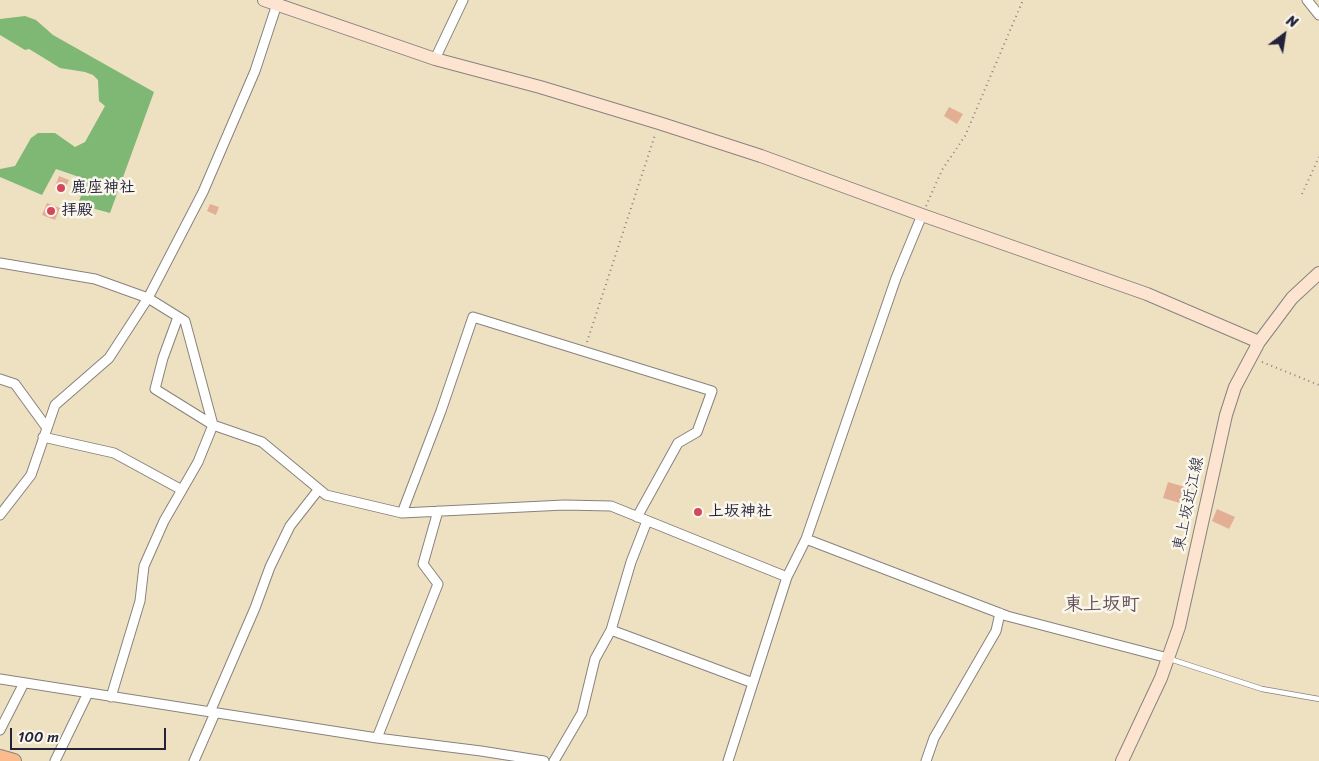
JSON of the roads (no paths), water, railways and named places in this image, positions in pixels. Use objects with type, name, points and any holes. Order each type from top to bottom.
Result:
[{"type":"main road","points":[[0,757],[14,761]]},
{"type":"street","points":[[264,0],[278,2],[435,59],[540,87],[761,156],[1147,294],[1259,342]]},
{"type":"street","points":[[435,59],[463,0]]},
{"type":"street","points":[[1307,0],[1319,15]]},
{"type":"street","points":[[0,515],[31,474],[55,405],[109,358],[148,298],[203,192],[255,71],[278,2]]},
{"type":"street","points":[[728,761],[787,577],[806,539],[896,278],[922,215]]},
{"type":"street","points":[[0,263],[95,279],[148,298],[185,321],[213,425],[198,462],[164,521],[144,566],[140,602],[111,697]]},
{"type":"street","name":"東上坂近江線","points":[[1122,761],[1162,678],[1179,627],[1226,415],[1235,386],[1259,342],[1292,298],[1319,272]]},
{"type":"street","points":[[178,317],[154,389],[213,425],[262,442],[326,495],[402,513],[564,505],[611,506],[787,577]]},
{"type":"street","points":[[402,513],[442,411],[473,317],[712,391],[697,432],[678,443],[637,517]]},
{"type":"street","points":[[0,379],[15,384],[47,428]]},
{"type":"street","points":[[44,437],[114,453],[182,490]]},
{"type":"street","points":[[194,761],[270,567],[290,526],[319,489]]},
{"type":"street","points":[[377,738],[438,584],[423,564],[438,511]]},
{"type":"street","points":[[554,761],[582,713],[595,658],[611,630],[631,562],[647,521]]},
{"type":"street","points":[[806,539],[1000,614],[1168,658]]},
{"type":"street","points":[[926,761],[934,738],[996,631],[1000,614]]},
{"type":"street","points":[[611,630],[753,683]]},
{"type":"street","points":[[0,679],[377,738],[544,761]]},
{"type":"street","points":[[0,730],[24,683]]},
{"type":"street","points":[[55,761],[88,693]]},
{"type":"lane","points":[[1168,658],[1262,690],[1319,700]]},
{"type":"place","name":"鹿座神社","points":[[61,188]]},
{"type":"place","name":"拝殿","points":[[51,211]]},
{"type":"place","name":"上坂神社","points":[[698,512]]},
{"type":"district","name":"東上坂町","points":[[1102,605]]}]
